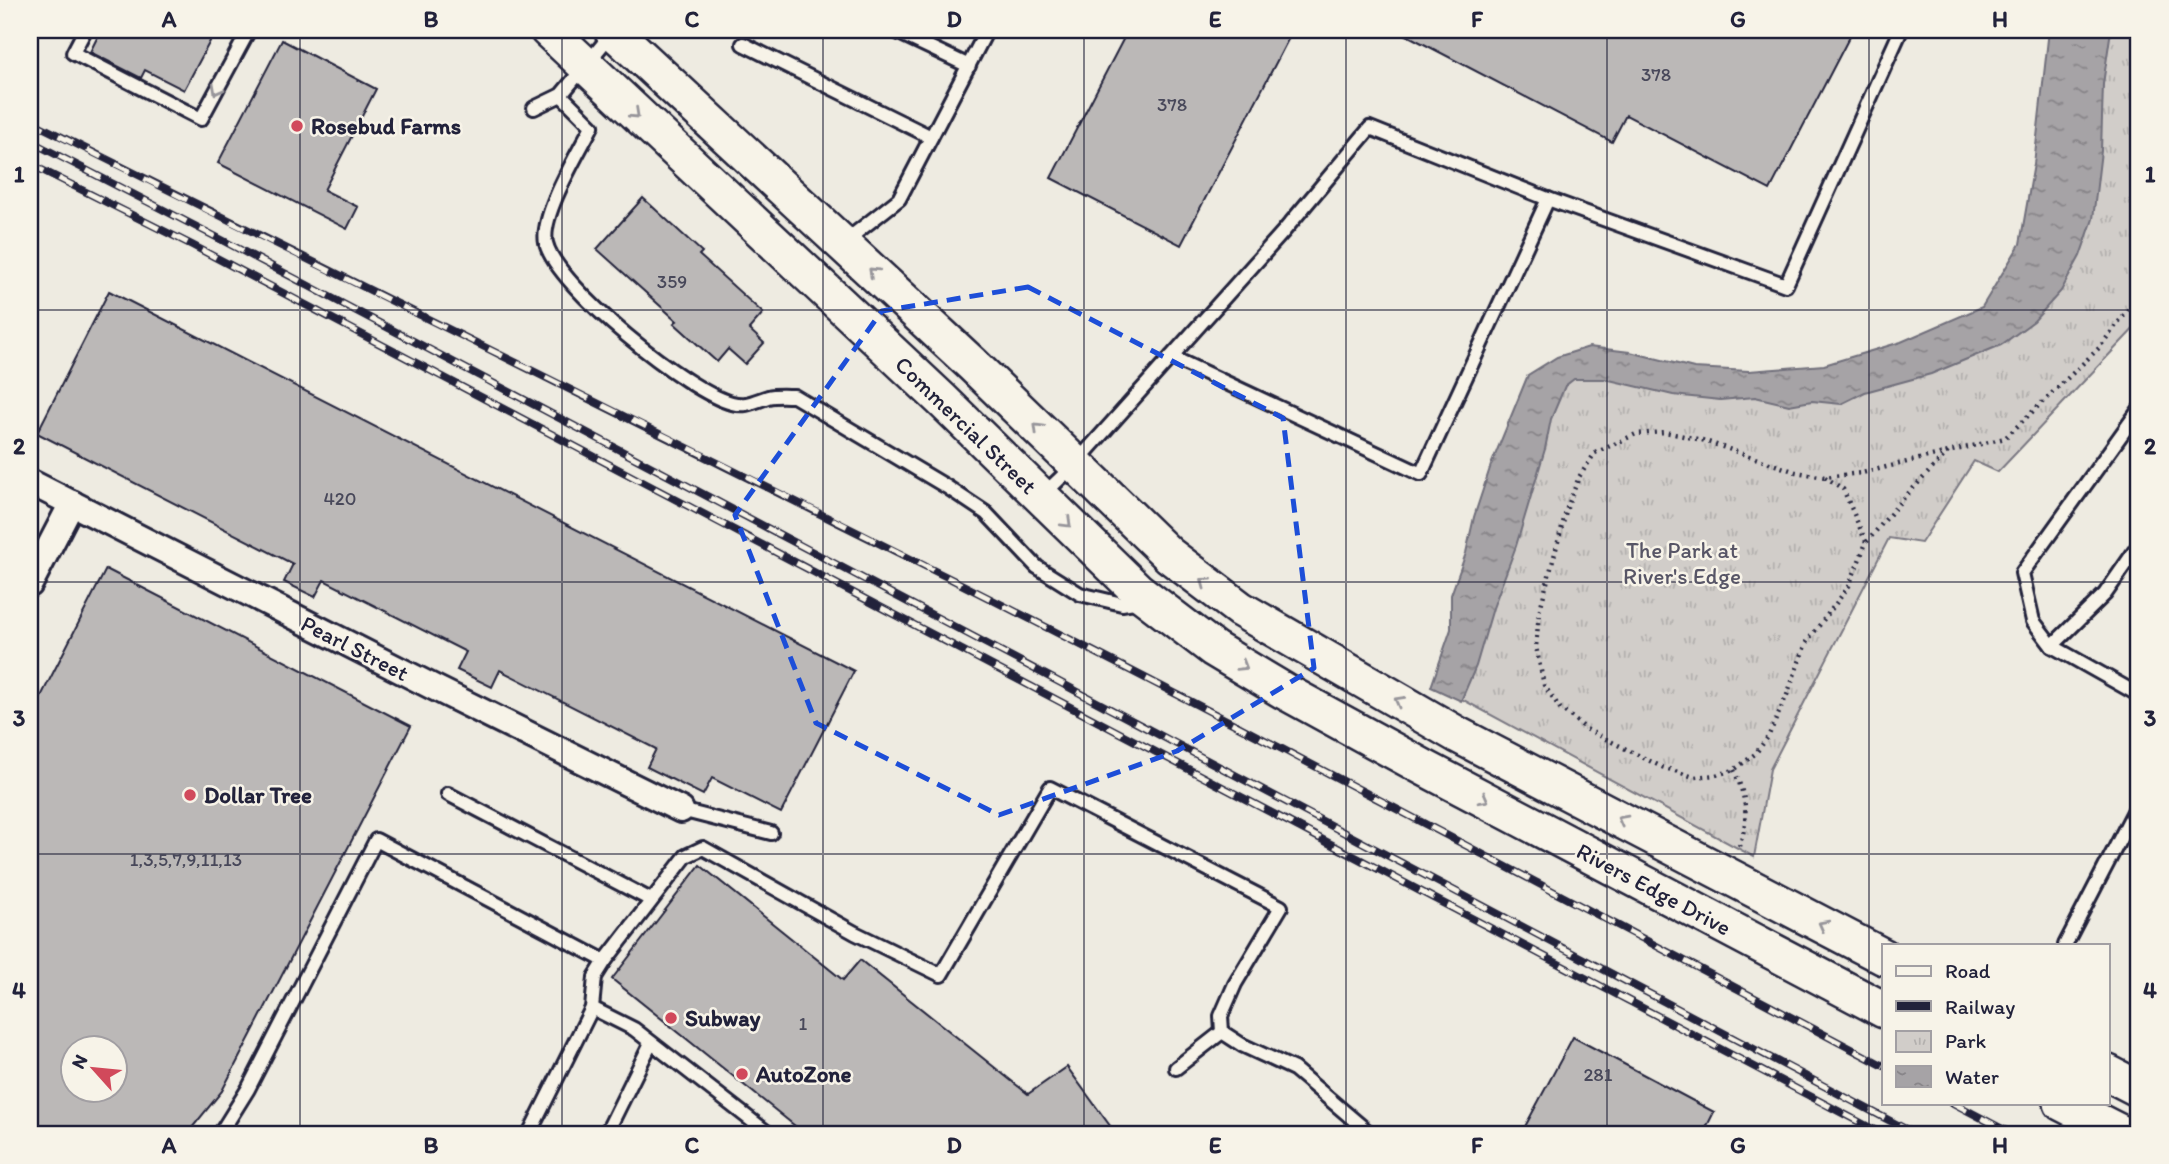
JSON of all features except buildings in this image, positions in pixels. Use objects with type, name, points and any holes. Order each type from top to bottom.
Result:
[{"type":"main road","name":"Commercial Street","points":[[548,30],[941,399],[1148,599],[1214,649],[1423,768]]},
{"type":"main road","name":"Commercial Street","points":[[614,30],[1169,555],[1240,609],[1458,735]]},
{"type":"main road","name":"Rivers Edge Drive","points":[[1458,735],[1882,956]]},
{"type":"main road","name":"Rivers Edge Drive","points":[[1423,768],[1882,1009]]},
{"type":"main road","points":[[2110,1074],[2139,1089]]},
{"type":"main road","points":[[2064,1104],[2123,1134]]},
{"type":"street","name":"Pearl Street","points":[[30,482],[681,810]]},
{"type":"street","points":[[30,584],[72,503]]},
{"type":"lane","points":[[85,30],[73,53],[201,119],[249,30]]},
{"type":"lane","points":[[534,108],[561,96],[614,30]]},
{"type":"lane","points":[[893,30],[969,66]]},
{"type":"lane","points":[[842,243],[899,199],[987,30]]},
{"type":"lane","points":[[1041,497],[1075,464],[1283,232],[1370,128],[1548,199],[1786,285],[1900,30]]},
{"type":"lane","points":[[743,44],[931,137]]},
{"type":"lane","points":[[561,96],[592,126],[547,221],[546,243],[555,262],[608,320],[668,369],[706,393],[733,404],[752,404],[768,397],[794,396],[986,513],[1037,568],[1080,594],[1122,604],[1148,599]]},
{"type":"lane","points":[[1171,357],[1421,474],[1548,199]]},
{"type":"lane","points":[[2139,411],[2022,573],[2033,621],[2052,646],[2139,695]]},
{"type":"lane","points":[[2052,646],[2105,594],[2139,545]]},
{"type":"lane","points":[[529,1134],[593,1008],[595,977],[604,961],[685,856],[703,848],[855,933],[941,975],[1050,788],[1281,907],[1235,984],[1221,1016],[1222,1032]]},
{"type":"lane","points":[[448,794],[651,900]]},
{"type":"lane","points":[[2067,944],[2139,802]]},
{"type":"lane","points":[[681,810],[771,834]]},
{"type":"lane","points":[[220,1134],[248,1089],[376,840],[604,961]]},
{"type":"lane","points":[[593,1008],[634,1029],[769,1134]]},
{"type":"lane","points":[[1176,1068],[1222,1032]]},
{"type":"lane","points":[[1222,1032],[1242,1045],[1294,1069],[1367,1131],[1362,1134]]},
{"type":"lane","points":[[606,1134],[651,1043]]},
{"type":"path","points":[[1948,452],[1866,542],[1856,574],[1849,586],[1806,643],[1768,737],[1755,754],[1734,769],[1716,775],[1694,777],[1662,768],[1586,729],[1560,708],[1544,685],[1536,647],[1539,613],[1567,508],[1580,477],[1595,453],[1636,434],[1665,432],[1702,440],[1796,472],[1825,477],[1862,473],[2005,438],[2099,348],[2139,295]]},
{"type":"path","points":[[1825,477],[1843,489],[1866,542]]},
{"type":"path","points":[[1727,875],[1746,826],[1744,796],[1734,769]]},
{"type":"highlighted area","points":[[1028,287],[1283,418],[1314,668],[1177,751],[999,815],[816,723],[735,515],[882,311]]},
{"type":"green space","name":"The Park at River's Edge","points":[[2104,30],[2139,30],[2139,323],[1998,472],[1974,461],[1921,543],[1889,538],[1770,769],[1754,857],[1456,696],[1567,368],[1681,390],[1996,339]]},
{"type":"water","points":[[2049,30],[2111,30],[2103,84],[2101,151],[2093,219],[2080,256],[2061,291],[2034,321],[2001,345],[1931,374],[1865,392],[1841,404],[1812,401],[1789,405],[1755,397],[1720,400],[1673,395],[1605,379],[1574,379],[1565,386],[1551,419],[1545,449],[1516,546],[1493,608],[1476,666],[1461,701],[1431,687],[1451,629],[1451,595],[1466,553],[1474,517],[1491,465],[1528,375],[1557,357],[1589,347],[1630,352],[1694,368],[1749,371],[1824,365],[1901,342],[1982,307],[2020,244],[2034,164]]},
{"type":"railway","points":[[30,121],[1073,641],[1882,1065]]},
{"type":"railway","points":[[30,141],[1915,1134]]},
{"type":"railway","points":[[30,164],[192,245],[1882,1134]]},
{"type":"railway","points":[[1955,1104],[2012,1134]]},
{"type":"place","name":"Rosebud Farms","points":[[297,126]]},
{"type":"place","name":"Dollar Tree","points":[[190,795]]},
{"type":"place","name":"Subway","points":[[671,1018]]},
{"type":"place","name":"AutoZone","points":[[742,1074]]}]
